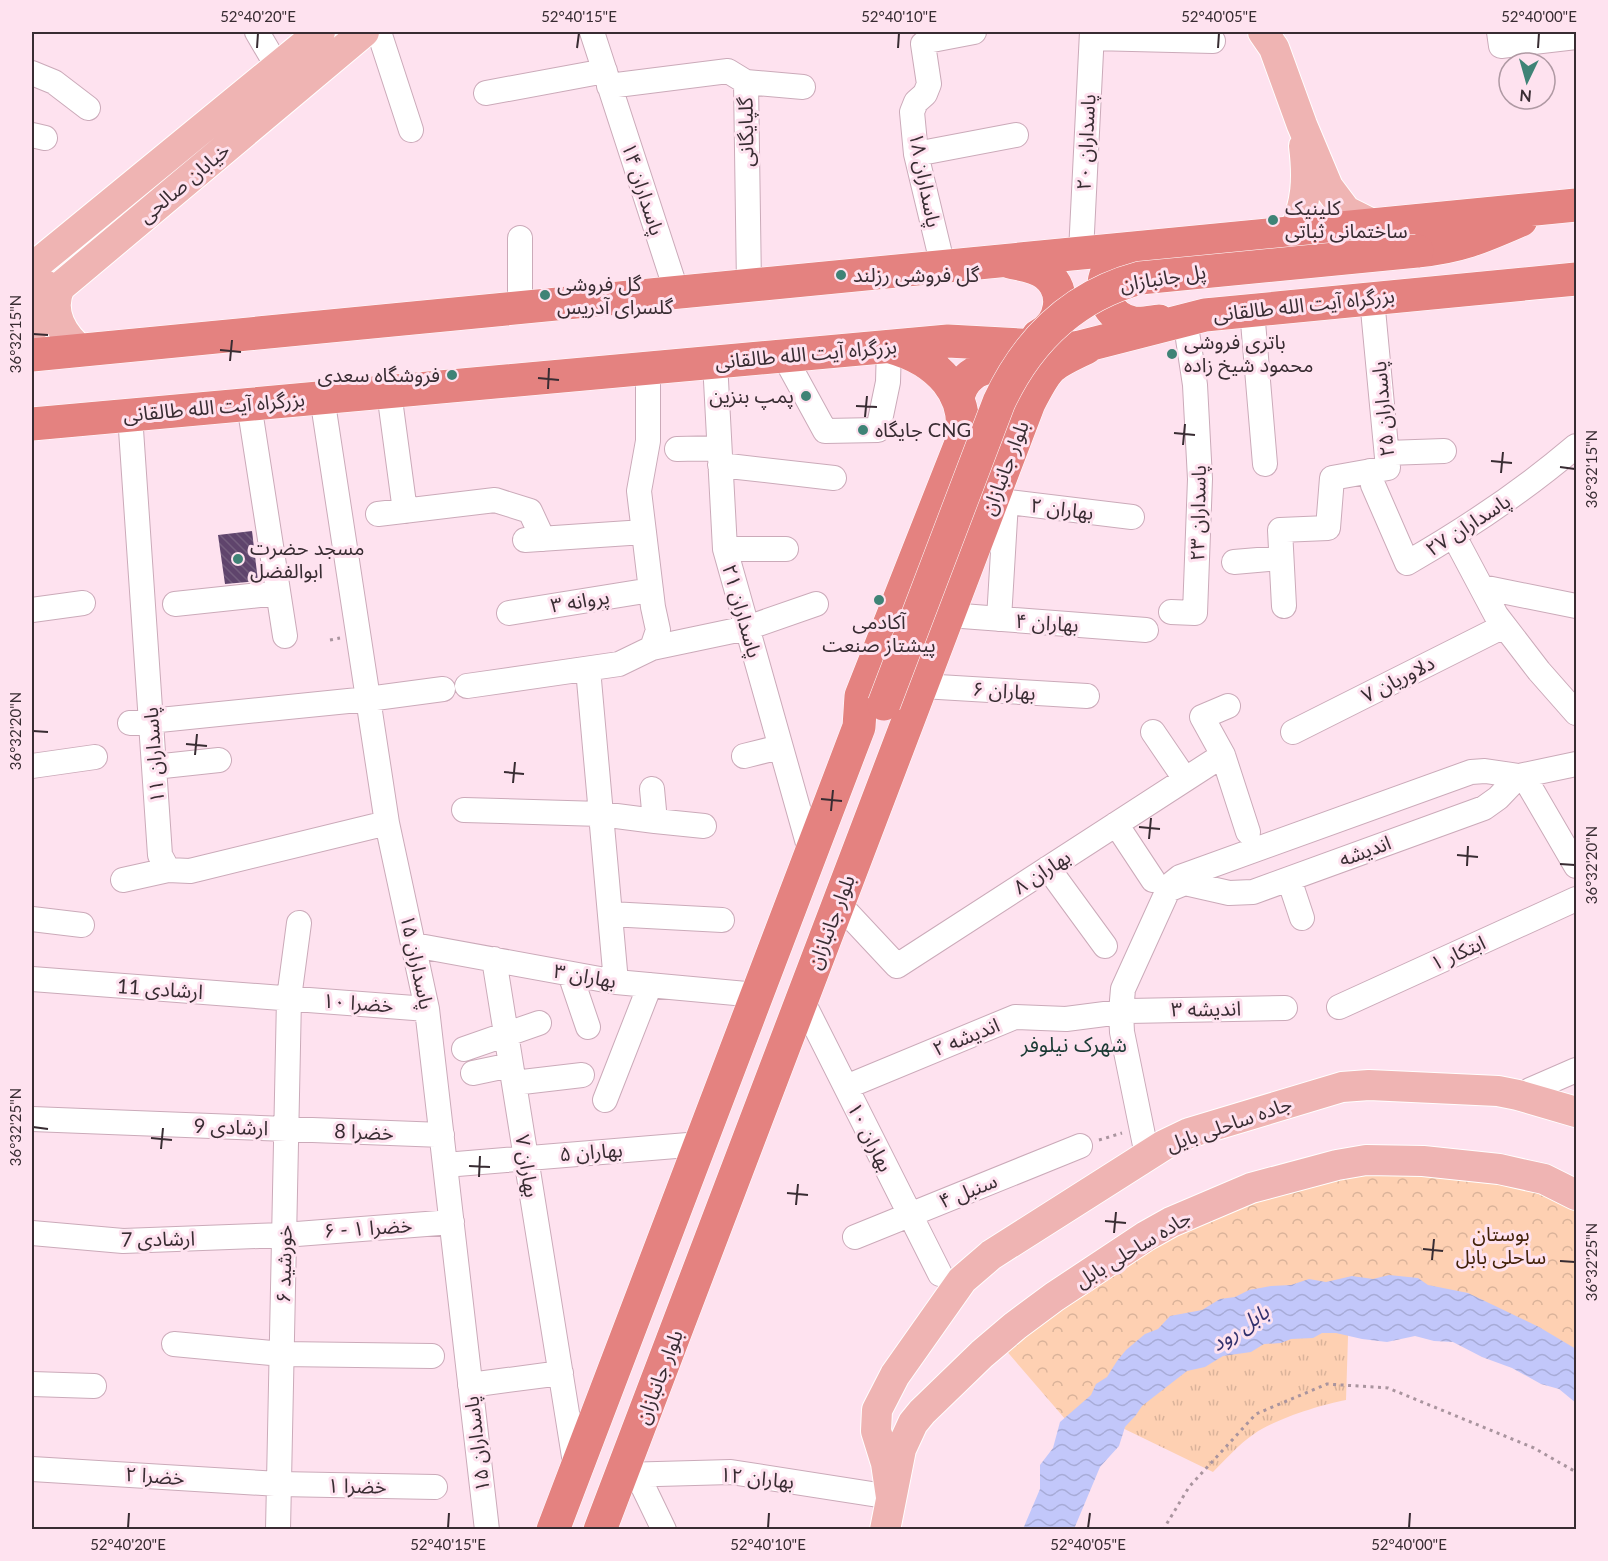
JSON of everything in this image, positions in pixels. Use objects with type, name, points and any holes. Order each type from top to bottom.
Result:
[{"type":"highway","points":[[32,355],[1563,206]]},
{"type":"highway","name":"پل جانبازان","points":[[884,704],[999,402],[1030,350],[1059,320],[1096,294],[1114,285],[1140,278],[1447,248],[1563,206]]},
{"type":"highway","points":[[1139,249],[1119,257],[1107,270],[1103,287],[1107,304],[1112,311],[1119,317],[1135,323],[1195,317]]},
{"type":"highway","points":[[958,340],[1028,338],[1042,333],[1057,317],[1060,303],[1053,282],[1036,268],[1007,261]]},
{"type":"highway","name":"بزرگراه آیت الله طالقانی","points":[[32,424],[958,340],[1076,348],[1195,317],[1576,279]]},
{"type":"highway","name":"بلوار جانبازان","points":[[600,1530],[629,1476],[838,904],[949,615],[999,501],[1029,403],[1052,365],[1096,344]]},
{"type":"highway","points":[[553,1530],[859,727],[861,696],[961,443],[963,421],[958,399],[950,384],[932,367],[914,355],[889,346]]},
{"type":"highway","points":[[958,399],[961,387],[972,374],[988,367],[997,367],[1006,368],[1020,378],[1029,394],[1029,403]]},
{"type":"main road","name":"خیابان صالحی","points":[[32,268],[320,32]]},
{"type":"main road","name":"خیابان صالحی","points":[[82,351],[70,341],[60,326],[56,300],[60,287],[364,32]]},
{"type":"main road","points":[[1263,32],[1274,48],[1328,188],[1346,211],[1374,225]]},
{"type":"main road","points":[[1293,233],[1301,216],[1307,177],[1302,125]]},
{"type":"main road","points":[[32,328],[39,321],[44,290],[53,282],[90,263]]},
{"type":"main road","points":[[859,727],[884,704]]},
{"type":"main road","name":"جاده ساحلی بایل","points":[[895,1375],[962,1280],[974,1268],[1176,1138],[1325,1091],[1355,1085],[1498,1091],[1576,1112]]},
{"type":"main road","name":"جاده ساحلی بابل","points":[[885,1530],[901,1449],[912,1423],[982,1354],[1054,1297],[1146,1236],[1207,1205],[1277,1180],[1337,1165],[1375,1160],[1423,1161],[1499,1168],[1544,1179],[1576,1195]]},
{"type":"main road","name":"جاده ساحلی بابل","points":[[891,1497],[889,1478],[875,1421],[880,1401],[895,1375]]},
{"type":"street","points":[[257,32],[277,66]]},
{"type":"street","points":[[379,32],[411,130]]},
{"type":"street","name":"پاسداران ۱۴","points":[[592,32],[677,293]]},
{"type":"street","name":"پاسداران ۱۸","points":[[939,268],[940,254],[916,154],[912,112],[929,84],[923,44],[927,41],[974,32]]},
{"type":"street","points":[[1499,32],[1501,46],[1576,37]]},
{"type":"street","points":[[1092,35],[1213,41]]},
{"type":"street","name":"پاسداران ۲۰","points":[[1081,252],[1092,35]]},
{"type":"street","name":"گلپایگانی","points":[[486,93],[607,78],[728,71],[746,82],[749,286]]},
{"type":"street","points":[[32,73],[54,82],[88,108]]},
{"type":"street","points":[[746,82],[803,87]]},
{"type":"street","points":[[916,154],[1017,135]]},
{"type":"street","points":[[520,238],[520,308]]},
{"type":"street","name":"پاسداران ۲۵","points":[[1284,606],[1280,530],[1328,528],[1332,478],[1388,468],[1372,298]]},
{"type":"street","points":[[1252,310],[1265,464]]},
{"type":"street","name":"پاسداران ۲۳","points":[[1171,612],[1195,613],[1200,479],[1195,385],[1195,317]]},
{"type":"street","points":[[784,356],[825,431],[878,430],[888,382],[889,346]]},
{"type":"street","name":"پاسداران ۲۱","points":[[715,362],[725,549],[811,854]]},
{"type":"street","points":[[648,368],[648,441],[639,491],[658,630],[652,648]]},
{"type":"street","points":[[389,392],[405,511]]},
{"type":"street","name":"پاسداران ۱۵","points":[[322,398],[387,823],[428,1008],[487,1530]]},
{"type":"street","points":[[249,404],[285,636]]},
{"type":"street","name":"پاسداران ١١","points":[[130,415],[141,721],[154,767],[160,855],[168,870]]},
{"type":"street","name":"پاسداران ۲۷","points":[[1370,471],[1373,485],[1407,563],[1454,536],[1537,479],[1576,446]]},
{"type":"street","points":[[677,449],[834,478]]},
{"type":"street","points":[[1387,453],[1444,451]]},
{"type":"street","points":[[378,514],[495,500],[530,511],[534,540],[644,532]]},
{"type":"street","points":[[999,501],[999,619]]},
{"type":"street","name":"بهاران ۲","points":[[999,501],[1132,517]]},
{"type":"street","points":[[1454,536],[1496,615],[1539,671],[1576,713]]},
{"type":"street","points":[[725,549],[786,549]]},
{"type":"street","points":[[1234,562],[1281,558]]},
{"type":"street","points":[[1482,587],[1576,606]]},
{"type":"street","name":"پروانه ۳","points":[[509,613],[651,590]]},
{"type":"street","points":[[175,604],[278,593]]},
{"type":"street","points":[[32,610],[83,603]]},
{"type":"street","points":[[466,686],[619,664],[652,648],[747,628],[816,604]]},
{"type":"street","name":"بهاران ۴","points":[[949,615],[1146,630]]},
{"type":"street","name":"دلاوریان ۷","points":[[1293,732],[1504,626]]},
{"type":"street","points":[[588,669],[616,982]]},
{"type":"street","name":"بهاران ۶","points":[[922,686],[1087,696]]},
{"type":"street","points":[[141,721],[369,699],[442,689]]},
{"type":"street","points":[[1228,706],[1202,717],[1223,755],[1248,832]]},
{"type":"street","points":[[1153,732],[1185,779]]},
{"type":"street","points":[[744,756],[780,747]]},
{"type":"street","name":"بهاران ۸","points":[[838,904],[897,966],[1223,755]]},
{"type":"street","points":[[32,766],[96,757]]},
{"type":"street","points":[[154,767],[219,760]]},
{"type":"street","name":"اندیشه","points":[[1194,879],[1471,772],[1485,771],[1521,775],[1573,771]]},
{"type":"street","points":[[1521,775],[1576,867]]},
{"type":"street","name":"اندیشه","points":[[1194,879],[1229,893],[1246,893],[1485,808],[1521,775]]},
{"type":"street","points":[[652,789],[655,821]]},
{"type":"street","points":[[464,810],[601,814],[705,826]]},
{"type":"street","points":[[123,880],[168,870],[190,872],[387,823]]},
{"type":"street","points":[[1116,824],[1160,885]]},
{"type":"street","points":[[1048,868],[1105,946]]},
{"type":"street","points":[[1160,885],[1185,883],[1194,879]]},
{"type":"street","points":[[1289,879],[1302,918]]},
{"type":"street","points":[[1147,1155],[1122,1032],[1124,989],[1160,885]]},
{"type":"street","name":"ابتکار ۱","points":[[1339,1007],[1576,899]]},
{"type":"street","points":[[610,914],[722,920]]},
{"type":"street","points":[[32,919],[82,925]]},
{"type":"street","name":"خورشید ۶","points":[[278,1530],[289,998],[299,923]]},
{"type":"street","name":"بهاران ۳","points":[[414,945],[616,982],[757,995]]},
{"type":"street","name":"بهاران ۷","points":[[494,959],[576,1469]]},
{"type":"street","points":[[570,974],[588,1027]]},
{"type":"street","name":"ارشادی 11","points":[[32,979],[289,998]]},
{"type":"street","points":[[605,1100],[650,985]]},
{"type":"street","name":"خضرا ۱۰","points":[[289,998],[428,1008]]},
{"type":"street","name":"بهاران ۱۰","points":[[802,1000],[940,1274]]},
{"type":"street","name":"اندیشه ۳","points":[[1124,1011],[1285,1008]]},
{"type":"street","name":"اندیشه ۲","points":[[846,1087],[1015,1017],[1065,1019],[1124,1011]]},
{"type":"street","points":[[464,1048],[539,1023]]},
{"type":"street","points":[[1530,1090],[1576,1070]]},
{"type":"street","points":[[473,1072],[582,1076]]},
{"type":"street","name":"ارشادی 9","points":[[32,1119],[286,1129]]},
{"type":"street","name":"خضرا 8","points":[[286,1129],[442,1135]]},
{"type":"street","name":"بهاران ۵","points":[[445,1165],[526,1156],[700,1144]]},
{"type":"street","name":"سنبل ۴","points":[[855,1237],[1080,1146]]},
{"type":"street","name":"خضرا ۱ - ۶","points":[[284,1235],[452,1222]]},
{"type":"street","name":"ارشادی 7","points":[[32,1233],[123,1241],[284,1235]]},
{"type":"street","points":[[174,1344],[282,1354],[432,1356]]},
{"type":"street","points":[[470,1385],[561,1373]]},
{"type":"street","points":[[32,1384],[94,1386]]},
{"type":"street","name":"خضرا ۲","points":[[32,1469],[279,1484]]},
{"type":"street","name":"بهاران ۱۲","points":[[629,1476],[731,1472],[891,1497]]},
{"type":"street","points":[[629,1476],[664,1530]]},
{"type":"street","name":"خضرا ۱","points":[[279,1484],[435,1487]]},
{"type":"path","points":[[1080,1146],[1124,1132]]},
{"type":"path","points":[[1163,1530],[1189,1487],[1256,1414],[1327,1384],[1388,1388],[1534,1448],[1576,1472]]},
{"type":"green space","name":"بوستان ساحلی بابل","points":[[1366,1160],[1576,1195],[1576,1372],[1457,1306],[1274,1304],[1085,1442],[998,1341],[1146,1236]]},
{"type":"green space","points":[[1273,1304],[1349,1305],[1346,1400],[1298,1413],[1263,1428],[1243,1442],[1213,1472],[1106,1420]]},
{"type":"water","name":"بابل رود","points":[[1389,1275],[1418,1278],[1428,1285],[1468,1293],[1539,1327],[1576,1349],[1576,1403],[1559,1389],[1541,1384],[1512,1368],[1482,1357],[1453,1342],[1434,1341],[1415,1336],[1387,1342],[1336,1333],[1322,1333],[1313,1338],[1264,1344],[1251,1352],[1223,1356],[1205,1367],[1187,1371],[1142,1406],[1125,1427],[1119,1446],[1100,1467],[1074,1529],[1023,1529],[1040,1489],[1040,1465],[1053,1448],[1060,1422],[1091,1395],[1096,1384],[1107,1377],[1126,1350],[1145,1334],[1158,1329],[1170,1316],[1202,1310],[1220,1299],[1235,1297],[1249,1290],[1291,1285],[1309,1279],[1326,1282],[1352,1276],[1373,1279]]},
{"type":"building","name":"مسجد حضرت ابوالفضل","points":[[252,531],[258,581],[225,584],[218,535]]},
{"type":"place","name":"کلینیک ساختمانی ثباتی","points":[[1273,220]]},
{"type":"place","name":"گل فروشی رزلند","points":[[841,275]]},
{"type":"place","name":"گل فروشی گلسرای آدریس","points":[[545,295]]},
{"type":"place","name":"باتری فروشی محمود شیخ زاده","points":[[1172,354]]},
{"type":"place","name":"فروشگاه سعدی","points":[[452,375]]},
{"type":"place","name":"پمپ بنزین","points":[[806,396]]},
{"type":"place","name":"جایگاه CNG","points":[[863,430]]},
{"type":"place","name":"مسجد حضرت ابوالفضل","points":[[238,559]]},
{"type":"place","name":"آکادمی پیشتاز صنعت","points":[[879,600]]},
{"type":"district","name":"شهرک نیلوفر","points":[[1074,1045]]}]
